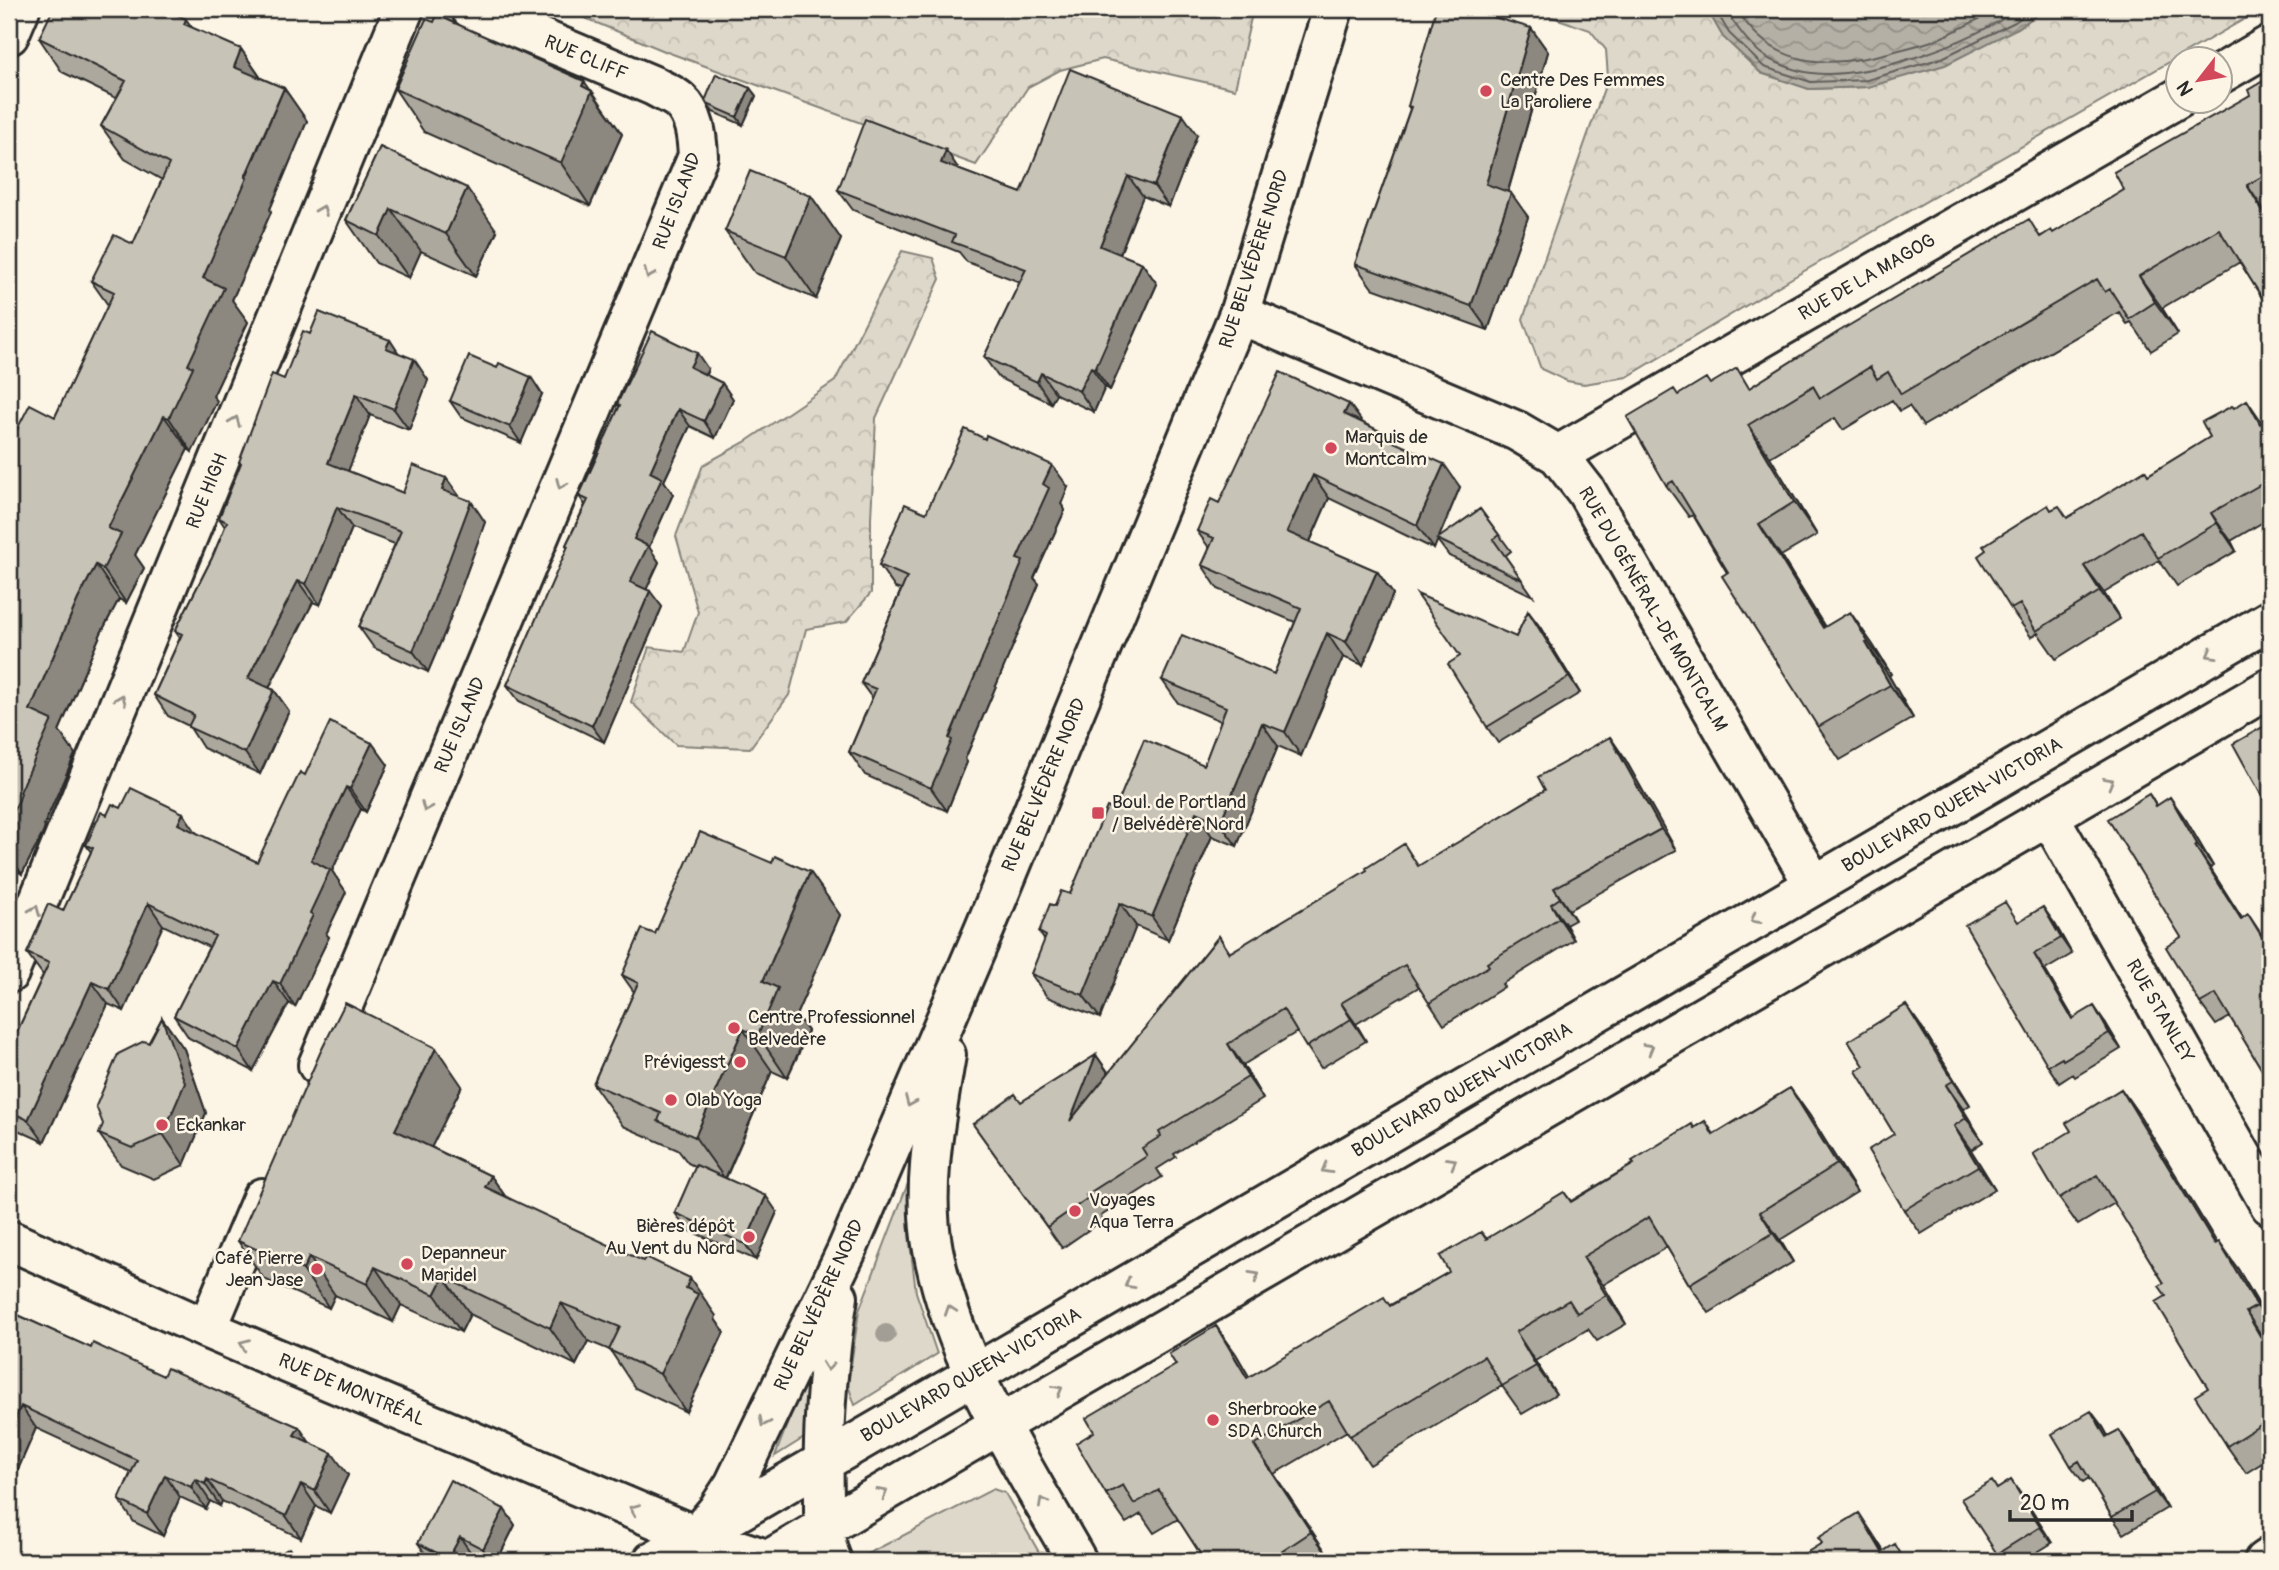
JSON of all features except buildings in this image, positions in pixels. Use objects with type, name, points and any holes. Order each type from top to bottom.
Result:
[{"type":"street","points":[[9,35],[20,9]]},
{"type":"street","name":"RUE HIGH","points":[[9,973],[404,9]]},
{"type":"street","name":"RUE CLIFF","points":[[471,9],[654,86],[680,100],[692,119]]},
{"type":"street","name":"RUE BELVÉDÈRE NORD","points":[[696,1536],[734,1485],[847,1250],[956,994],[1239,314],[1333,9]]},
{"type":"street","points":[[2234,66],[2270,45]]},
{"type":"street","name":"RUE DE LA MAGOG","points":[[1558,455],[2164,106]]},
{"type":"street","name":"RUE ISLAND","points":[[307,1090],[698,156],[697,133],[692,119]]},
{"type":"street","name":"RUE DU GÉNÉRAL-DE MONTCALM","points":[[1239,314],[1517,431],[1558,455],[1586,491],[1814,885]]},
{"type":"street","name":"BOULEVARD QUEEN-VICTORIA","points":[[653,1561],[2270,620]]},
{"type":"street","points":[[769,1561],[828,1544],[999,1425],[2270,688]]},
{"type":"street","name":"RUE STANLEY","points":[[2049,816],[2270,1205]]},
{"type":"street","points":[[956,994],[931,1144],[933,1248],[947,1302],[973,1374],[1077,1561]]},
{"type":"street","points":[[207,1329],[275,1168]]},
{"type":"street","name":"RUE DE MONTRÉAL","points":[[9,1240],[207,1329],[696,1536],[769,1561]]},
{"type":"street","points":[[828,1544],[823,1414],[830,1348],[847,1250]]},
{"type":"street","points":[[2263,1561],[2270,1557]]},
{"type":"green space","points":[[563,9],[1253,9],[1235,89],[1103,59],[1060,70],[1028,87],[976,165],[667,52]]},
{"type":"green space","points":[[1529,9],[1707,9],[1723,37],[1761,73],[1809,89],[1868,87],[2018,28],[2045,9],[2262,9],[2197,46],[2164,46],[2164,65],[1792,278],[1627,377],[1584,384],[1567,381],[1541,369],[1523,319],[1608,77],[1606,50],[1590,30]]},
{"type":"green space","points":[[902,251],[933,258],[940,279],[876,418],[871,518],[871,593],[846,622],[806,629],[789,695],[750,748],[676,745],[631,702],[649,647],[684,652],[698,612],[676,536],[703,465],[745,442],[835,381]]},
{"type":"green space","points":[[908,1183],[909,1235],[916,1292],[937,1354],[855,1405],[848,1385],[859,1311]]},
{"type":"green space","points":[[807,1373],[807,1436],[775,1456]]},
{"type":"green space","points":[[993,1489],[1005,1493],[1044,1561],[854,1561]]},
{"type":"water","points":[[1707,9],[2045,9],[2018,28],[1945,65],[1868,87],[1809,89],[1761,73],[1723,37]]},
{"type":"place","name":"Centre Des Femmes La Paroliere","points":[[1486,91]]},
{"type":"place","name":"Marquis de Montcalm","points":[[1331,448]]},
{"type":"place","name":"Boul. de Portland / Belvédère Nord","points":[[1098,813]]},
{"type":"place","name":"Centre Professionnel Belvedère","points":[[734,1028]]},
{"type":"place","name":"Prévigesst","points":[[740,1062]]},
{"type":"place","name":"Olab Yoga","points":[[671,1100]]},
{"type":"place","name":"Eckankar","points":[[162,1125]]},
{"type":"place","name":"Voyages Aqua Terra","points":[[1075,1211]]},
{"type":"place","name":"Bières dépôt Au Vent du Nord","points":[[749,1237]]},
{"type":"place","name":"Depanneur Maridel","points":[[407,1264]]},
{"type":"place","name":"Café Pierre Jean Jase","points":[[317,1269]]},
{"type":"place","name":"Sherbrooke SDA Church","points":[[1213,1420]]}]
